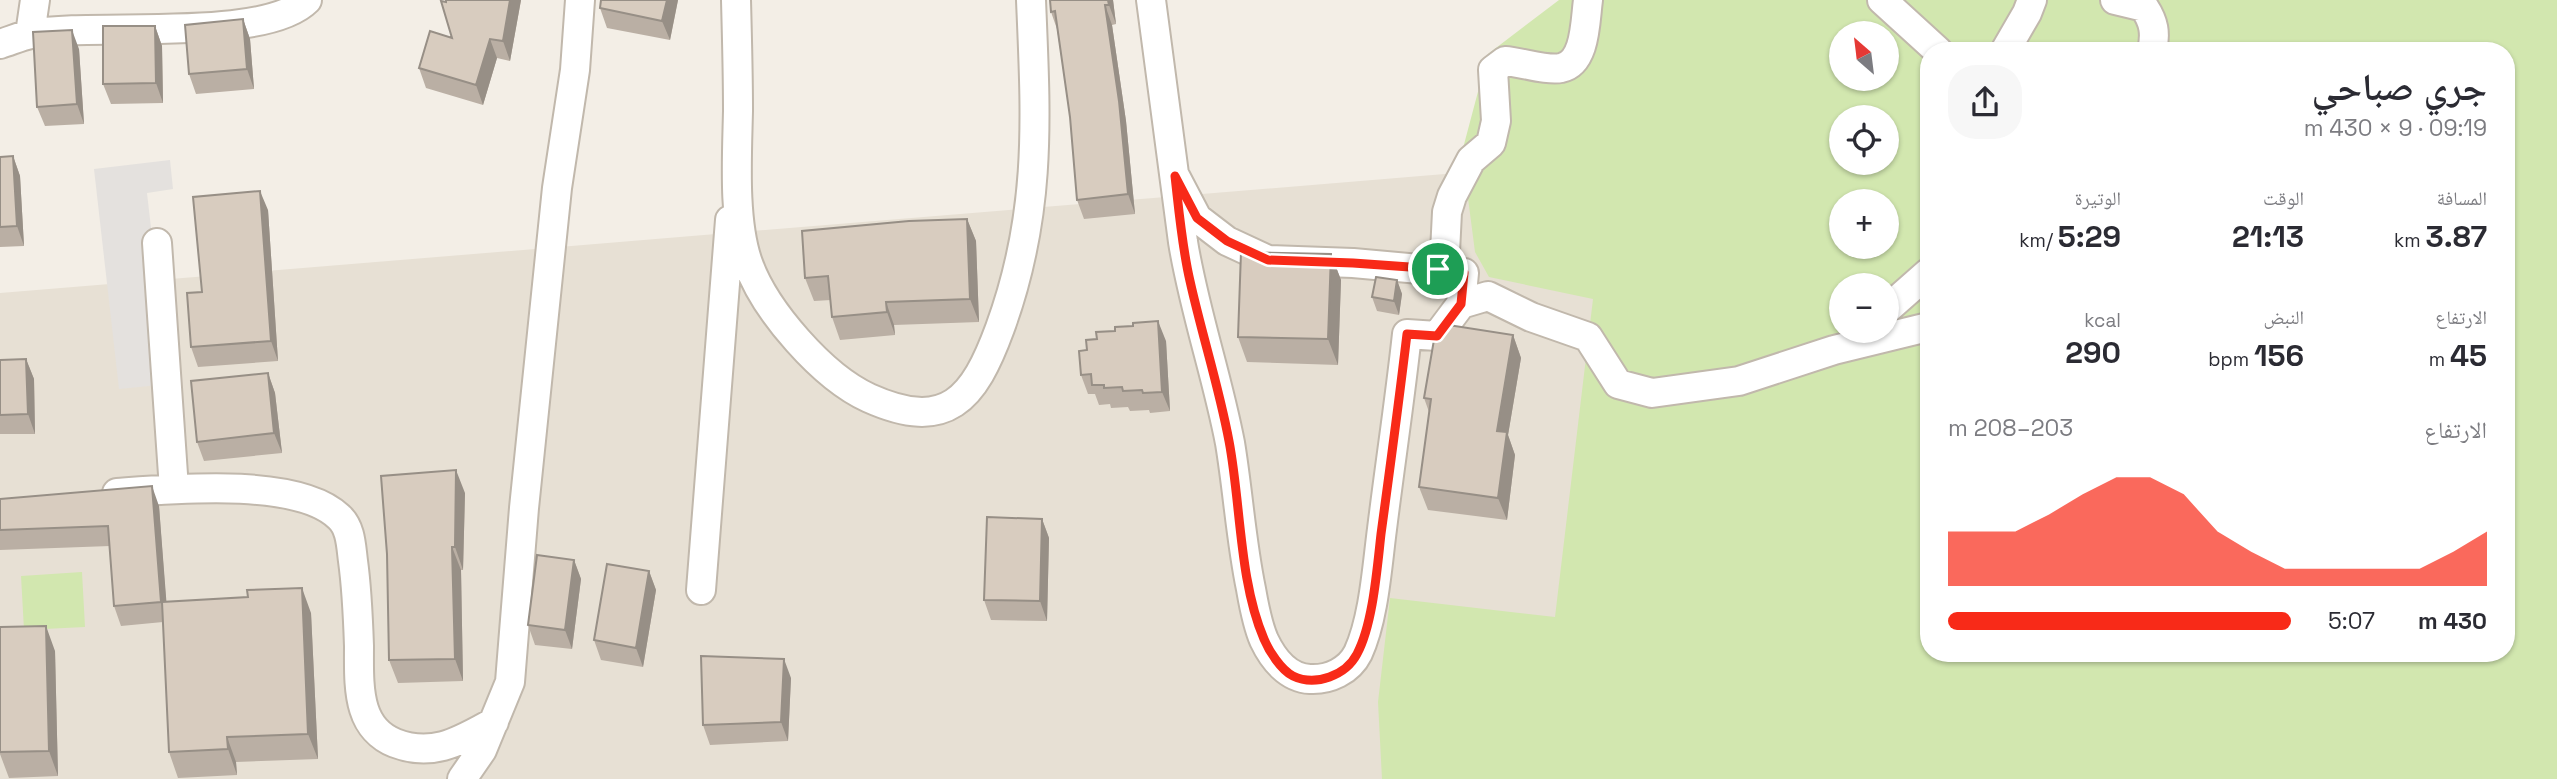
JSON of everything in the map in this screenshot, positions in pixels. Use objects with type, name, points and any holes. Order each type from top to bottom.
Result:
[{"type":"street","points":[[30,34],[35,0]]},
{"type":"street","points":[[0,44],[30,34],[234,24],[273,19],[299,7],[307,0]]},
{"type":"street","points":[[462,779],[482,750],[510,682],[524,508],[557,188],[575,70],[580,0]]},
{"type":"street","points":[[736,0],[737,165],[741,238],[748,263],[758,284],[788,329],[820,366],[842,383],[892,408],[918,413],[944,409],[968,392],[993,348],[1019,272],[1026,240],[1036,150],[1031,0]]},
{"type":"street","points":[[1151,0],[1189,279],[1215,374],[1230,443],[1242,548],[1258,624],[1276,660],[1292,676],[1326,679],[1343,671],[1357,655],[1374,587],[1407,334],[1437,336],[1461,304],[1464,273],[1438,269],[1268,260],[1227,241],[1197,218],[1175,176]]},
{"type":"street","points":[[1438,269],[1445,252],[1447,212],[1452,196],[1471,160],[1491,143],[1496,121],[1493,70],[1505,61],[1559,69],[1571,64],[1581,46],[1588,0]]},
{"type":"street","points":[[1882,0],[1928,42]]},
{"type":"street","points":[[2010,42],[2032,0]]},
{"type":"street","points":[[2115,0],[2144,7],[2153,21],[2154,42]]},
{"type":"street","points":[[701,590],[728,239],[737,165]]},
{"type":"street","points":[[157,243],[174,489]]},
{"type":"street","points":[[1899,299],[1920,280]]},
{"type":"street","points":[[1461,304],[1488,296],[1531,317],[1588,337],[1618,384],[1652,393],[1739,381],[1834,351],[1920,329]]},
{"type":"street","points":[[1834,351],[1844,343]]},
{"type":"street","points":[[96,494],[174,489],[277,492],[319,503],[338,516],[350,536],[358,593],[359,669],[363,707],[370,722],[384,738],[429,750],[450,745],[494,722]]},
{"type":"shaded area","points":[[1821,143],[1829,151],[1829,175],[1887,175],[1888,189],[1829,189],[1829,259],[1894,259],[1895,273],[1829,273],[1829,343],[1899,343],[1899,315],[1920,560],[1920,662],[2510,662],[2557,779],[0,779],[0,293]]},
{"type":"shaded area","points":[[170,160],[173,189],[147,193],[169,384],[119,389],[94,169]]},
{"type":"green space","points":[[1559,0],[2557,0],[2557,779],[1382,779],[1378,702],[1390,598],[1555,617],[1593,299],[1489,277],[1475,252],[1462,152],[1488,54]]},
{"type":"green space","points":[[82,572],[85,627],[24,630],[21,576]]},
{"type":"building","points":[[510,0],[503,41],[490,39],[476,85],[419,68],[430,31],[452,38],[441,1]]},
{"type":"building","points":[[601,0],[667,0],[662,21],[600,8]]},
{"type":"building","points":[[1050,0],[1108,0],[1109,5],[1105,5],[1119,101],[1128,194],[1077,200],[1070,117],[1055,11],[1051,12]]},
{"type":"building","points":[[243,19],[247,69],[189,74],[185,25]]},
{"type":"building","points":[[103,26],[155,26],[156,83],[103,84]]},
{"type":"building","points":[[72,30],[77,104],[37,107],[33,32]]},
{"type":"building","points":[[13,156],[17,226],[0,227],[0,157]]},
{"type":"building","points":[[260,191],[271,341],[191,347],[187,293],[202,292],[193,197]]},
{"type":"building","points":[[967,219],[970,299],[886,302],[887,312],[832,317],[828,276],[805,278],[802,231],[909,221]]},
{"type":"building","points":[[1241,252],[1331,254],[1328,339],[1238,337]]},
{"type":"building","points":[[1376,277],[1397,280],[1394,301],[1372,297]]},
{"type":"building","points":[[1158,321],[1162,392],[1143,393],[1142,390],[1123,391],[1122,387],[1104,388],[1104,385],[1092,385],[1091,374],[1081,375],[1079,351],[1087,350],[1086,340],[1097,339],[1096,332],[1115,331],[1115,327],[1133,326],[1133,323]]},
{"type":"building","points":[[1442,324],[1513,335],[1497,431],[1507,432],[1498,498],[1419,487],[1431,399],[1424,398],[1436,328]]},
{"type":"building","points":[[26,359],[28,414],[0,415],[0,360]]},
{"type":"building","points":[[268,373],[274,433],[197,442],[191,381]]},
{"type":"building","points":[[456,470],[455,547],[452,547],[455,659],[389,660],[387,554],[381,476]]},
{"type":"building","points":[[152,486],[161,602],[114,606],[108,526],[0,530],[0,499]]},
{"type":"building","points":[[987,517],[1042,519],[1040,601],[984,600]]},
{"type":"building","points":[[537,555],[574,560],[565,630],[528,625]]},
{"type":"building","points":[[607,564],[649,571],[636,648],[594,640]]},
{"type":"building","points":[[302,588],[308,734],[227,737],[228,749],[169,752],[162,602],[248,597],[247,590]]},
{"type":"building","points":[[46,626],[49,751],[0,752],[0,627]]},
{"type":"building","points":[[701,656],[784,659],[781,722],[703,725]]},
{"type":"route","points":[[1175,176],[1197,218],[1227,241],[1268,260],[1438,269],[1464,273],[1461,304],[1437,336],[1407,334],[1374,587],[1357,655],[1343,671],[1326,679],[1292,676],[1276,660],[1258,624],[1242,548],[1230,443],[1215,374],[1189,279],[1175,176]]}]
